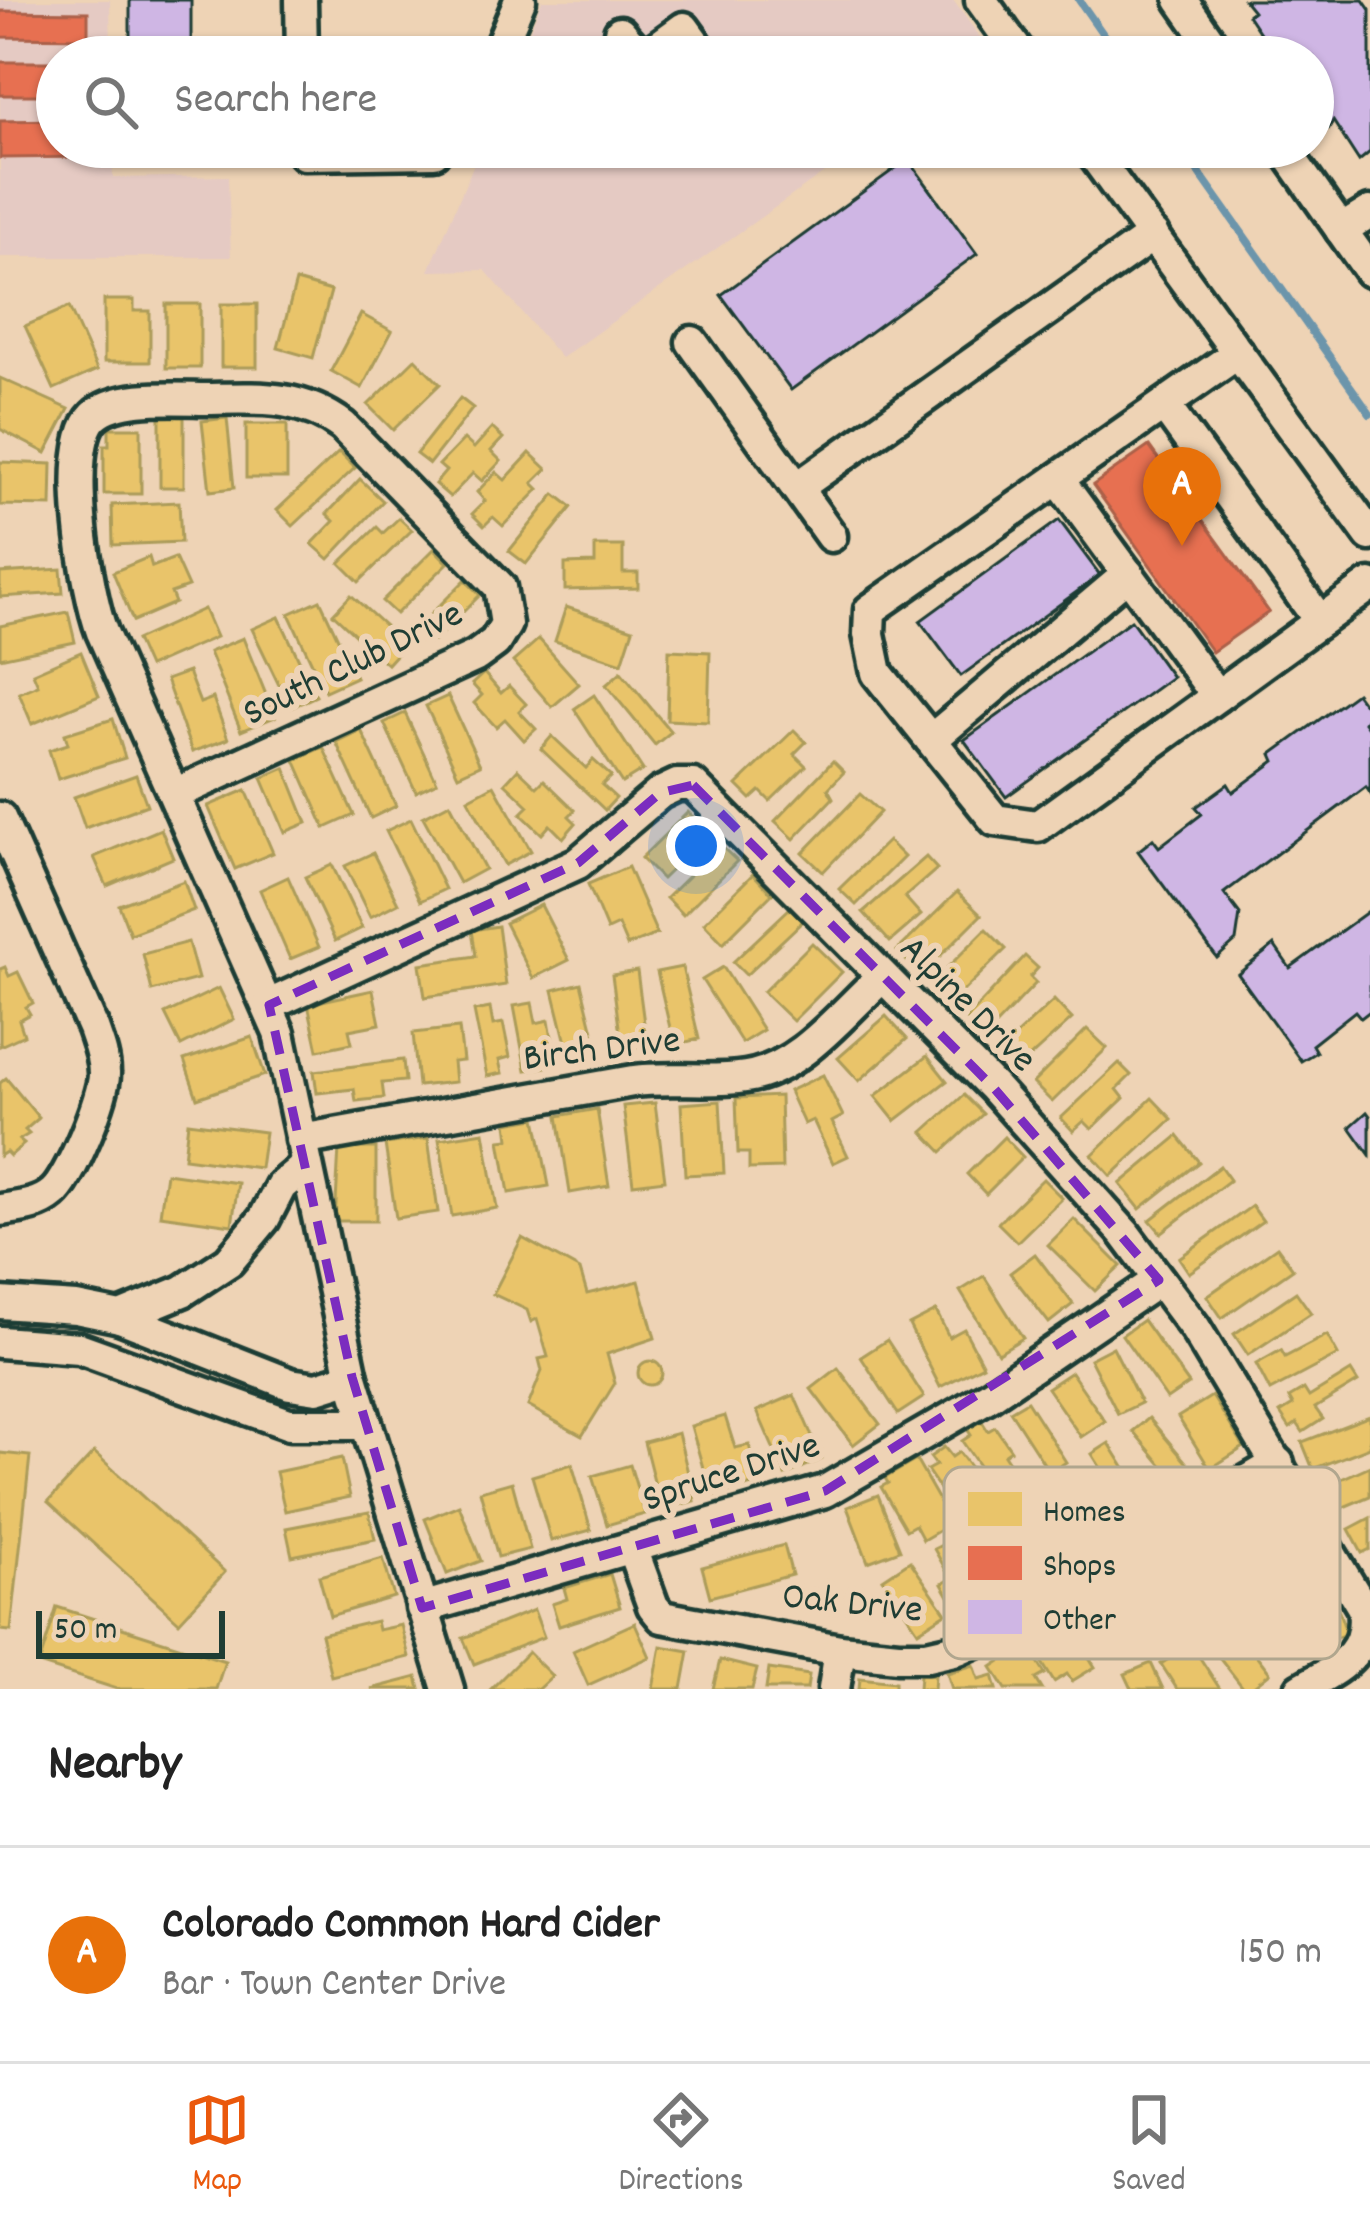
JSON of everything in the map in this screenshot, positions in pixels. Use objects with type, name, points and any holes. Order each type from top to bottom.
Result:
[{"type":"street","points":[[301,0],[302,36]]},
{"type":"street","points":[[505,36],[520,0]]},
{"type":"street","points":[[981,0],[1007,36]]},
{"type":"street","points":[[1182,1],[1206,36]]},
{"type":"street","points":[[620,32],[624,36]]},
{"type":"street","points":[[1104,168],[1370,535]]},
{"type":"street","points":[[1298,168],[1370,271]]},
{"type":"street","points":[[1341,230],[1370,212]]},
{"type":"street","points":[[797,488],[1153,235]]},
{"type":"street","points":[[692,342],[831,536]]},
{"type":"street","points":[[1238,353],[870,610],[869,634],[877,673],[995,820],[1038,826],[1370,585]]},
{"type":"street","name":"South Club Drive","points":[[175,794],[476,656],[495,642],[506,624],[500,587],[323,410],[279,398],[140,399],[95,413],[83,432],[79,458],[84,569],[91,602],[175,794],[269,1005],[287,1063],[352,1378],[448,1689]]},
{"type":"street","points":[[1164,405],[1320,621]]},
{"type":"street","points":[[1058,478],[1216,696]]},
{"type":"street","points":[[931,740],[1128,574]]},
{"type":"street","name":"Alpine Drive","points":[[269,1005],[578,863],[660,793],[677,785],[693,785],[710,797],[1070,1170],[1195,1328],[1280,1467]]},
{"type":"street","points":[[0,818],[92,1028],[103,1056],[105,1079],[66,1179],[51,1196],[0,1210]]},
{"type":"street","name":"Birch Drive","points":[[303,1153],[633,1082],[668,1077],[721,1080],[773,1071],[794,1058],[881,978]]},
{"type":"street","points":[[120,1317],[183,1291],[229,1261],[264,1219],[303,1153]]},
{"type":"street","name":"Spruce Drive","points":[[422,1608],[825,1491],[989,1396],[1159,1280]]},
{"type":"street","points":[[0,1304],[76,1308],[120,1317],[290,1384],[316,1388],[352,1378]]},
{"type":"street","points":[[0,1342],[50,1344],[98,1354],[289,1424],[365,1424]]},
{"type":"street","name":"Oak Drive","points":[[1271,1467],[1278,1463]]},
{"type":"street","name":"Oak Drive","points":[[632,1548],[653,1606],[662,1617],[840,1650],[927,1656],[944,1650]]},
{"type":"street","name":"Alpine Drive","points":[[1300,1689],[1351,1659],[1363,1646],[1368,1626],[1363,1608],[1340,1569]]},
{"type":"street","points":[[834,1689],[840,1650]]},
{"type":"highlighted area","points":[[693,785],[993,1087],[1159,1280],[825,1491],[422,1608],[352,1377],[269,1005],[578,863],[660,793]]},
{"type":"shaded area","points":[[0,0],[110,0],[111,36],[36,36],[36,168],[113,168],[113,178],[228,176],[231,257],[0,257]]},
{"type":"shaded area","points":[[542,0],[953,0],[979,36],[527,36]]},
{"type":"shaded area","points":[[472,168],[831,168],[561,358],[485,270],[429,271]]},
{"type":"building: Homes","points":[[296,281],[331,291],[313,358],[278,348]]},
{"type":"building: Homes","points":[[104,300],[134,300],[134,311],[150,311],[150,362],[104,362]]},
{"type":"building: Homes","points":[[166,304],[200,304],[200,368],[166,368]]},
{"type":"building: Homes","points":[[221,304],[257,304],[257,367],[221,367]]},
{"type":"building: Homes","points":[[69,307],[97,370],[54,389],[25,326]]},
{"type":"building: Homes","points":[[361,314],[392,331],[362,388],[331,371]]},
{"type":"building: Homes","points":[[415,359],[440,384],[393,430],[368,405]]},
{"type":"building: Homes","points":[[0,378],[69,409],[46,453],[0,429]]},
{"type":"building: Homes","points":[[460,398],[473,408],[429,464],[416,454]]},
{"type":"building: Homes","points":[[160,417],[184,417],[184,487],[160,487]]},
{"type":"building: Homes","points":[[227,418],[234,488],[210,491],[202,421]]},
{"type":"building: Homes","points":[[246,424],[287,424],[287,478],[246,478]]},
{"type":"building: Homes","points":[[109,428],[141,428],[141,494],[104,494],[104,445],[109,445]]},
{"type":"building: Homes","points":[[492,428],[503,438],[491,451],[501,461],[482,481],[473,473],[450,497],[435,484],[446,471],[439,465],[464,439],[474,448]]},
{"type":"building: Homes","points":[[339,452],[355,468],[293,526],[277,510]]},
{"type":"building: Homes","points":[[530,453],[547,469],[533,483],[539,489],[503,526],[493,517],[484,526],[472,514],[485,501],[477,492],[496,472],[505,480]]},
{"type":"building: Homes","points":[[0,462],[52,464],[51,506],[0,505]]},
{"type":"building: Homes","points":[[360,479],[383,501],[329,559],[312,544],[334,521],[327,514]]},
{"type":"building: Homes","points":[[555,494],[572,507],[526,564],[509,551]]},
{"type":"building: Homes","points":[[179,502],[181,542],[113,545],[112,505]]},
{"type":"building: Homes","points":[[399,518],[412,530],[359,582],[340,563],[377,527],[383,533]]},
{"type":"building: Homes","points":[[595,546],[623,546],[623,573],[638,573],[638,588],[565,590],[565,564],[595,563]]},
{"type":"building: Homes","points":[[434,549],[448,563],[396,614],[382,601]]},
{"type":"building: Homes","points":[[149,557],[152,567],[175,558],[188,587],[171,593],[175,603],[133,621],[113,572]]},
{"type":"building: Homes","points":[[61,569],[63,593],[0,597],[0,573]]},
{"type":"building: Homes","points":[[465,580],[480,595],[434,641],[419,626]]},
{"type":"building: Homes","points":[[351,595],[405,644],[387,664],[333,614]]},
{"type":"building: Homes","points":[[320,600],[356,677],[325,691],[289,614]]},
{"type":"building: Homes","points":[[566,607],[633,629],[622,663],[555,641]]},
{"type":"building: Homes","points":[[204,609],[216,637],[148,667],[136,640]]},
{"type":"building: Homes","points":[[68,612],[75,642],[0,658],[0,626]]},
{"type":"building: Homes","points":[[279,617],[316,696],[290,708],[252,629]]},
{"type":"building: Homes","points":[[243,638],[275,717],[241,731],[209,652]]},
{"type":"building: Homes","points":[[539,639],[579,684],[552,707],[513,662]]},
{"type":"building: Homes","points":[[669,650],[710,652],[708,722],[667,720]]},
{"type":"building: Homes","points":[[81,652],[99,696],[32,724],[19,693],[38,685],[33,673]]},
{"type":"building: Homes","points":[[188,672],[200,703],[213,698],[228,739],[192,752],[166,680]]},
{"type":"building: Homes","points":[[621,672],[671,732],[655,745],[606,685]]},
{"type":"building: Homes","points":[[484,673],[501,693],[509,686],[526,704],[519,711],[536,729],[524,740],[505,719],[496,727],[474,703],[482,695],[472,684]]},
{"type":"building: Homes","points":[[594,695],[643,770],[622,783],[574,709]]},
{"type":"building: Homes","points":[[448,696],[480,765],[458,775],[426,706]]},
{"type":"building: Homes","points":[[405,713],[437,782],[416,792],[384,723]]},
{"type":"building: Homes","points":[[113,719],[125,758],[58,779],[49,750],[68,744],[65,734]]},
{"type":"building: Homes","points":[[361,730],[396,806],[371,818],[336,742]]},
{"type":"building: Homes","points":[[794,730],[806,742],[794,754],[806,766],[770,801],[760,791],[751,799],[737,785]]},
{"type":"building: Homes","points":[[552,736],[586,768],[593,760],[611,776],[602,785],[616,798],[605,810],[541,749]]},
{"type":"building: Homes","points":[[323,747],[354,815],[325,828],[295,760]]},
{"type":"building: Homes","points":[[833,761],[844,772],[828,789],[833,798],[794,839],[775,821]]},
{"type":"building: Homes","points":[[285,768],[307,823],[285,832],[262,778]]},
{"type":"building: Homes","points":[[518,769],[537,787],[544,780],[575,810],[569,816],[576,823],[563,838],[550,825],[542,834],[521,814],[529,806],[505,783]]},
{"type":"building: Homes","points":[[136,775],[147,805],[85,828],[74,797]]},
{"type":"building: Homes","points":[[494,785],[531,851],[505,865],[468,799]]},
{"type":"building: Homes","points":[[246,790],[273,853],[235,869],[208,806]]},
{"type":"building: Homes","points":[[860,794],[880,812],[823,872],[803,853]]},
{"type":"building: Homes","points":[[450,803],[485,869],[459,883],[423,817]]},
{"type":"building: Homes","points":[[688,812],[709,833],[662,879],[641,858]]},
{"type":"building: Homes","points":[[411,819],[445,889],[420,901],[386,831]]},
{"type":"building: Homes","points":[[161,829],[173,858],[107,886],[94,857]]},
{"type":"building: Homes","points":[[888,841],[904,857],[856,905],[839,889]]},
{"type":"building: Homes","points":[[720,845],[737,861],[683,915],[666,898]]},
{"type":"building: Homes","points":[[373,853],[398,903],[370,917],[345,866]]},
{"type":"building: Homes","points":[[926,857],[937,869],[905,897],[921,915],[890,942],[863,912]]},
{"type":"building: Homes","points":[[332,865],[362,928],[335,941],[305,877]]},
{"type":"building: Homes","points":[[628,867],[657,934],[627,946],[618,925],[607,930],[588,884]]},
{"type":"building: Homes","points":[[753,874],[772,894],[723,943],[704,923]]},
{"type":"building: Homes","points":[[288,877],[319,947],[290,959],[260,890]]},
{"type":"building: Homes","points":[[184,881],[194,910],[130,934],[119,905]]},
{"type":"building: Homes","points":[[957,892],[981,915],[921,975],[897,951]]},
{"type":"building: Homes","points":[[541,905],[569,960],[533,978],[505,923]]},
{"type":"building: Homes","points":[[790,908],[803,921],[746,975],[733,962]]},
{"type":"building: Homes","points":[[498,926],[506,985],[425,997],[420,964],[476,956],[472,930]]},
{"type":"building: Homes","points":[[986,929],[1006,949],[952,1002],[932,983]]},
{"type":"building: Homes","points":[[188,942],[198,979],[152,991],[143,954]]},
{"type":"building: Homes","points":[[812,943],[842,972],[793,1021],[763,992]]},
{"type":"building: Homes","points":[[1025,956],[1038,968],[1030,977],[1036,983],[994,1027],[987,1021],[979,1030],[966,1019]]},
{"type":"building: Homes","points":[[5,967],[9,976],[18,972],[33,1003],[26,1007],[30,1014],[19,1020],[24,1035],[0,1046],[0,969]]},
{"type":"building: Homes","points":[[682,967],[699,1039],[674,1045],[657,972]]},
{"type":"building: Homes","points":[[723,967],[763,1030],[742,1043],[702,980]]},
{"type":"building: Homes","points":[[637,971],[647,1046],[622,1049],[612,975]]},
{"type":"building: Homes","points":[[581,983],[599,1056],[571,1063],[553,990]]},
{"type":"building: Homes","points":[[219,988],[234,1019],[181,1046],[165,1014]]},
{"type":"building: Homes","points":[[373,990],[380,1024],[349,1030],[352,1043],[318,1050],[308,1004]]},
{"type":"building: Homes","points":[[1054,1000],[1072,1019],[1017,1069],[1000,1050]]},
{"type":"building: Homes","points":[[532,1003],[536,1023],[549,1020],[553,1043],[541,1045],[545,1067],[526,1070],[514,1006]]},
{"type":"building: Homes","points":[[490,1008],[493,1025],[503,1023],[510,1057],[499,1060],[502,1073],[487,1076],[474,1011]]},
{"type":"building: Homes","points":[[886,1016],[907,1039],[859,1081],[838,1058]]},
{"type":"building: Homes","points":[[459,1028],[463,1061],[453,1062],[455,1082],[418,1086],[413,1033]]},
{"type":"building: Homes","points":[[1087,1029],[1107,1048],[1052,1102],[1033,1083]]},
{"type":"building: Homes","points":[[252,1037],[265,1075],[197,1098],[184,1060]]},
{"type":"building: Homes","points":[[927,1056],[947,1081],[895,1121],[875,1096]]},
{"type":"building: Homes","points":[[403,1060],[405,1081],[382,1083],[384,1098],[356,1101],[354,1089],[317,1093],[314,1071]]},
{"type":"building: Homes","points":[[1119,1063],[1131,1075],[1117,1089],[1124,1098],[1092,1129],[1084,1121],[1073,1131],[1061,1118]]},
{"type":"building: Homes","points":[[823,1075],[843,1116],[832,1122],[848,1156],[833,1163],[813,1120],[804,1124],[789,1091]]},
{"type":"building: Homes","points":[[6,1078],[39,1118],[19,1140],[24,1144],[10,1156],[6,1152],[0,1156],[0,1083]]},
{"type":"building: Homes","points":[[964,1095],[983,1114],[942,1152],[923,1132]]},
{"type":"building: Homes","points":[[780,1096],[782,1168],[749,1169],[749,1153],[738,1153],[736,1098]]},
{"type":"building: Homes","points":[[1152,1098],[1172,1119],[1111,1176],[1092,1155]]},
{"type":"building: Homes","points":[[720,1101],[724,1173],[685,1175],[681,1104]]},
{"type":"building: Homes","points":[[655,1103],[665,1180],[633,1184],[623,1106]]},
{"type":"building: Homes","points":[[597,1109],[609,1186],[570,1193],[558,1116]]},
{"type":"building: Homes","points":[[536,1118],[549,1186],[509,1193],[500,1140],[509,1139],[507,1123]]},
{"type":"building: Homes","points":[[188,1122],[265,1132],[260,1168],[184,1158]]},
{"type":"building: Homes","points":[[484,1132],[497,1208],[452,1216],[439,1139]]},
{"type":"building: Homes","points":[[1178,1136],[1199,1162],[1140,1209],[1120,1184]]},
{"type":"building: Homes","points":[[1004,1137],[1023,1157],[986,1194],[967,1174]]},
{"type":"building: Homes","points":[[428,1138],[438,1212],[396,1218],[385,1144]]},
{"type":"building: Homes","points":[[339,1148],[376,1148],[376,1221],[335,1221]]},
{"type":"building: Homes","points":[[1220,1166],[1230,1180],[1161,1233],[1150,1220]]},
{"type":"building: Homes","points":[[166,1173],[238,1183],[232,1225],[160,1215]]},
{"type":"building: Homes","points":[[1043,1179],[1062,1198],[1017,1242],[998,1223]]},
{"type":"building: Homes","points":[[1252,1206],[1263,1221],[1189,1273],[1179,1258]]},
{"type":"building: Homes","points":[[1074,1219],[1121,1266],[1095,1291],[1048,1245]]},
{"type":"building: Homes","points":[[522,1238],[580,1270],[587,1294],[639,1281],[655,1338],[607,1354],[615,1383],[582,1436],[528,1406],[542,1371],[539,1359],[548,1357],[537,1319],[531,1322],[527,1310],[493,1294]]},
{"type":"building: Homes","points":[[1277,1247],[1293,1269],[1222,1318],[1207,1296]]},
{"type":"building: Homes","points":[[1035,1254],[1073,1304],[1049,1323],[1010,1273]]},
{"type":"building: Homes","points":[[984,1276],[1023,1338],[998,1353],[960,1291]]},
{"type":"building: Homes","points":[[1296,1292],[1311,1313],[1248,1355],[1234,1334]]},
{"type":"building: Homes","points":[[936,1311],[949,1337],[964,1329],[983,1365],[940,1387],[909,1325]]},
{"type":"building: Homes","points":[[1143,1320],[1189,1384],[1167,1399],[1122,1335]]},
{"type":"building: Homes","points":[[1327,1335],[1338,1355],[1270,1391],[1256,1364],[1281,1350],[1285,1357]]},
{"type":"building: Homes","points":[[887,1340],[924,1397],[898,1414],[861,1357]]},
{"type":"building: Homes","points":[[1113,1347],[1141,1403],[1118,1414],[1090,1359]]},
{"type":"building: Homes","points":[[650,1361],[659,1364],[659,1382],[650,1385],[641,1382],[638,1373],[641,1364]]},
{"type":"building: Homes","points":[[838,1368],[880,1424],[853,1445],[811,1389]]},
{"type":"building: Homes","points":[[1351,1371],[1358,1382],[1315,1408],[1323,1419],[1303,1432],[1297,1423],[1290,1428],[1280,1413],[1293,1405],[1289,1398],[1304,1389],[1309,1397]]},
{"type":"building: Homes","points":[[1071,1372],[1105,1421],[1081,1437],[1047,1388]]},
{"type":"building: Homes","points":[[794,1395],[822,1459],[785,1475],[757,1411]]},
{"type":"building: Homes","points":[[1212,1396],[1244,1447],[1209,1467],[1178,1417]]},
{"type":"building: Homes","points":[[1027,1401],[1066,1462],[1046,1467],[1010,1411]]},
{"type":"building: Homes","points":[[725,1416],[735,1448],[749,1445],[760,1483],[711,1496],[691,1426]]},
{"type":"building: Homes","points":[[1370,1416],[1370,1447],[1318,1467],[1312,1467],[1302,1442]]},
{"type":"building: Homes","points":[[1149,1418],[1190,1467],[1163,1467],[1133,1431]]},
{"type":"building: Homes","points":[[981,1420],[988,1431],[995,1427],[1011,1450],[1004,1455],[1012,1467],[980,1467],[962,1441],[971,1435],[967,1429]]},
{"type":"building: Homes","points":[[678,1433],[695,1501],[661,1509],[644,1442]]},
{"type":"building: Homes","points":[[1109,1443],[1124,1467],[1100,1467],[1092,1454]]},
{"type":"building: Homes","points":[[944,1447],[952,1457],[959,1452],[970,1467],[944,1467],[942,1492],[927,1470],[936,1465],[930,1457]]},
{"type":"building: Homes","points":[[94,1452],[225,1572],[179,1622],[48,1502]]},
{"type":"building: Homes","points":[[0,1453],[30,1456],[11,1631],[0,1630]]},
{"type":"building: Homes","points":[[342,1458],[350,1497],[285,1511],[276,1472]]},
{"type":"building: Homes","points":[[916,1460],[944,1509],[944,1528],[923,1540],[915,1525],[906,1530],[881,1487],[888,1483],[885,1478]]},
{"type":"building: Homes","points":[[572,1464],[591,1530],[551,1541],[532,1476]]},
{"type":"building: Homes","points":[[630,1465],[645,1514],[607,1525],[592,1476]]},
{"type":"building: Homes","points":[[1370,1466],[1370,1496],[1340,1509],[1340,1480]]},
{"type":"building: Homes","points":[[512,1482],[530,1549],[498,1557],[480,1491]]},
{"type":"building: Homes","points":[[878,1495],[900,1550],[868,1562],[847,1507]]},
{"type":"building: Homes","points":[[459,1505],[481,1561],[447,1574],[425,1519]]},
{"type":"building: Homes","points":[[369,1512],[375,1539],[292,1556],[286,1528]]},
{"type":"building: Homes","points":[[1370,1518],[1370,1549],[1362,1553],[1349,1529]]},
{"type":"building: Homes","points":[[944,1544],[944,1567],[934,1549]]},
{"type":"building: Homes","points":[[784,1545],[792,1575],[710,1597],[702,1567]]},
{"type":"building: Homes","points":[[383,1558],[394,1597],[330,1616],[319,1576]]},
{"type":"building: Homes","points":[[910,1561],[944,1614],[918,1631],[883,1579]]},
{"type":"building: Homes","points":[[610,1574],[620,1607],[559,1626],[552,1604],[567,1599],[564,1588]]},
{"type":"building: Homes","points":[[57,1607],[225,1661],[216,1689],[117,1689],[39,1664]]},
{"type":"building: Homes","points":[[534,1610],[544,1637],[474,1664],[463,1638]]},
{"type":"building: Homes","points":[[376,1621],[378,1630],[401,1625],[409,1657],[331,1676],[321,1634]]},
{"type":"building: Homes","points":[[635,1623],[650,1657],[588,1685],[573,1651]]},
{"type":"building: Homes","points":[[661,1646],[689,1651],[682,1689],[653,1689]]},
{"type":"building: Homes","points":[[528,1652],[552,1676],[538,1689],[491,1689]]},
{"type":"building: Homes","points":[[1004,1659],[1036,1659],[1045,1674],[1036,1679],[1042,1689],[1006,1689],[992,1667]]},
{"type":"building: Homes","points":[[1040,1659],[1090,1659],[1095,1667],[1072,1681],[1067,1674],[1054,1682]]},
{"type":"building: Homes","points":[[1168,1659],[1201,1659],[1220,1689],[1177,1689],[1161,1664]]},
{"type":"building: Homes","points":[[1221,1659],[1259,1659],[1270,1673],[1244,1689]]},
{"type":"building: Homes","points":[[720,1660],[757,1669],[752,1689],[713,1689]]},
{"type":"building: Homes","points":[[1151,1663],[1163,1689],[1132,1689],[1125,1674]]},
{"type":"building: Homes","points":[[974,1665],[979,1679],[993,1675],[997,1689],[952,1689],[947,1673]]},
{"type":"building: Homes","points":[[769,1669],[809,1675],[807,1689],[766,1689]]},
{"type":"building: Homes","points":[[920,1674],[935,1675],[934,1689],[919,1689]]},
{"type":"building: Homes","points":[[417,1677],[420,1689],[371,1689]]},
{"type":"building: Homes","points":[[860,1678],[895,1682],[895,1689],[859,1689]]},
{"type":"building: Shops","points":[[0,11],[88,12],[88,36],[0,37]]},
{"type":"building: Shops","points":[[0,62],[36,62],[36,95],[0,95]]},
{"type":"building: Shops","points":[[36,120],[36,158],[0,158],[0,121]]},
{"type":"building: Shops","points":[[1149,446],[1269,612],[1212,652],[1093,485]]},
{"type":"building: Other","points":[[130,0],[191,0],[191,36],[130,36]]},
{"type":"building: Other","points":[[1244,0],[1363,0],[1370,10],[1370,152],[1359,161],[1334,123],[1334,36],[1262,36],[1248,15],[1253,11]]},
{"type":"building: Other","points":[[896,168],[915,168],[977,254],[791,390],[721,295]]},
{"type":"building: Other","points":[[1059,520],[1100,575],[961,676],[920,621]]},
{"type":"building: Other","points":[[1131,620],[1172,677],[1006,797],[964,740]]},
{"type":"building: Other","points":[[1356,693],[1370,712],[1364,722],[1370,730],[1370,793],[1366,787],[1224,893],[1240,914],[1236,941],[1217,958],[1138,851],[1153,839],[1159,847],[1202,814],[1196,807],[1228,784],[1233,792],[1275,761],[1272,754]]},
{"type":"building: Other","points":[[1370,910],[1370,1011],[1361,1018],[1355,1011],[1312,1045],[1316,1052],[1301,1061],[1238,974],[1274,945],[1290,968]]},
{"type":"building: Other","points":[[1367,1112],[1370,1116],[1370,1155],[1350,1127]]},
{"type":"waterway","points":[[1079,0],[1104,36]]},
{"type":"waterway","points":[[1196,168],[1370,414]]},
{"type":"place","name":"Colorado Common Hard Cider","points":[[1182,546]]}]
